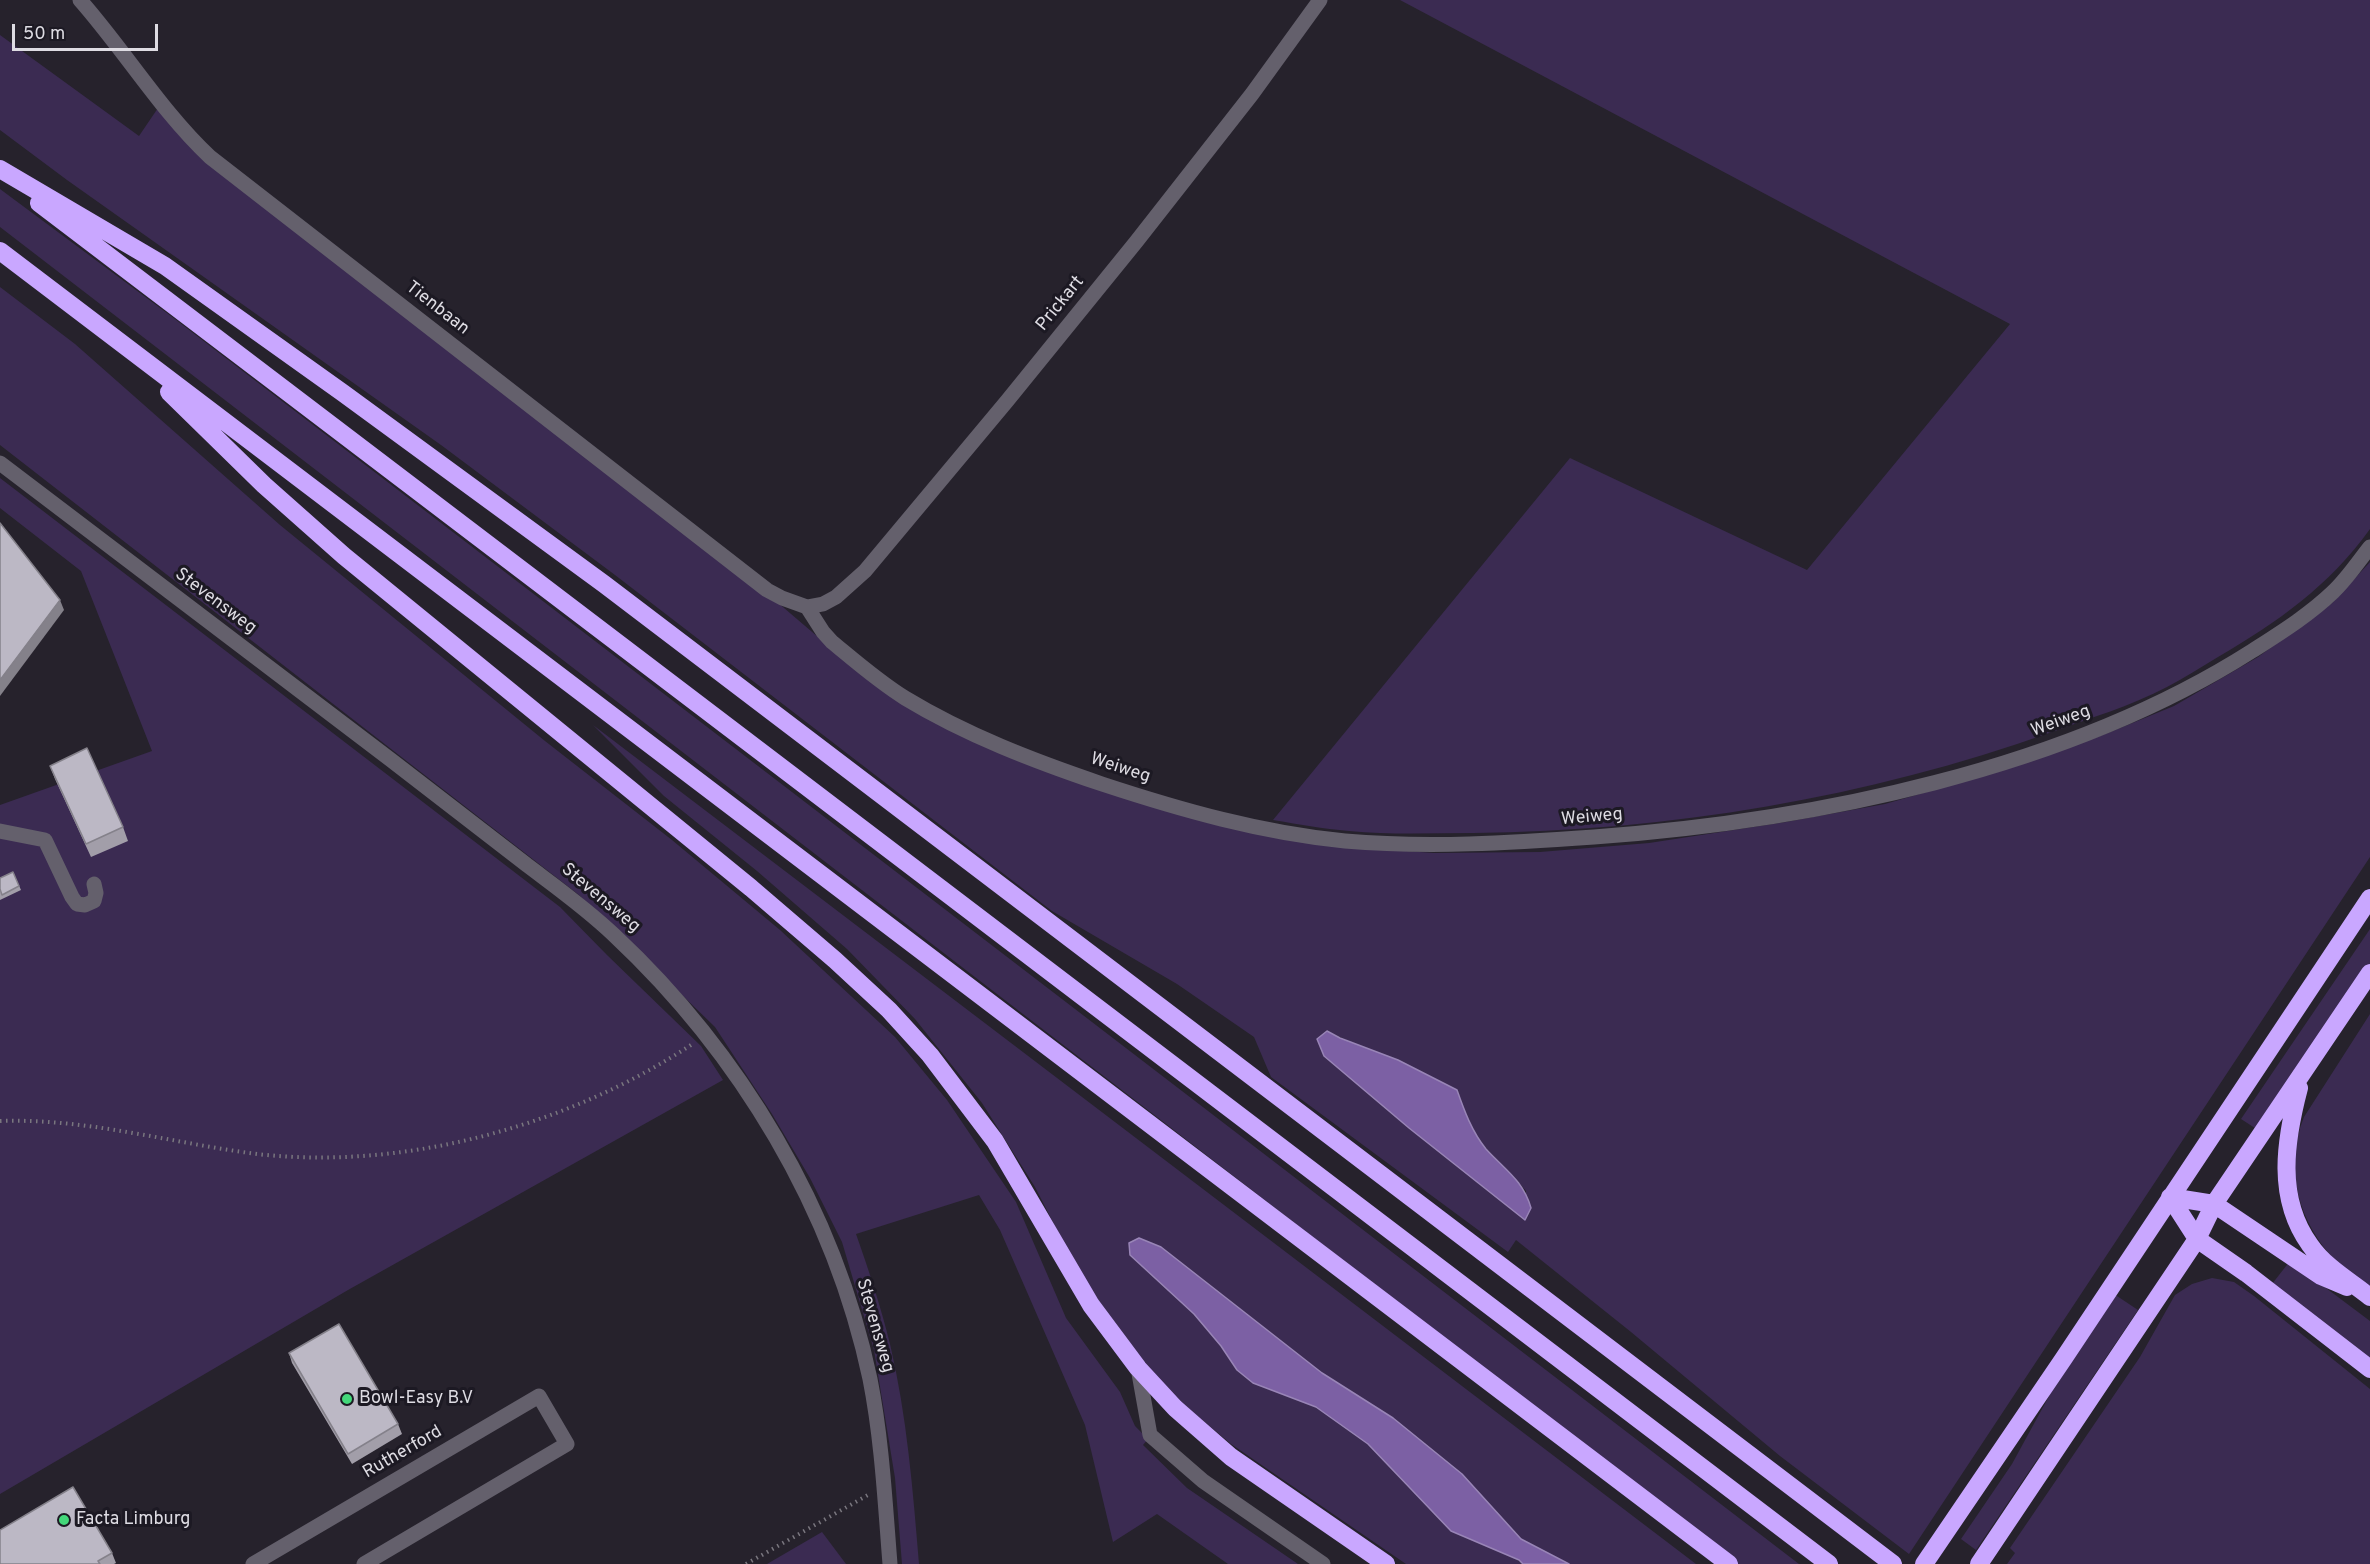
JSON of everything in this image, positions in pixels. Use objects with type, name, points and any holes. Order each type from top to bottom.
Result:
[{"type":"highway","points":[[0,169],[174,273],[344,393],[604,584],[1893,1564]]},
{"type":"highway","points":[[0,174],[1829,1564]]},
{"type":"highway","points":[[0,251],[1729,1564]]},
{"type":"highway","points":[[119,342],[264,485],[326,540],[751,888],[889,1010],[930,1055],[989,1133],[1091,1305],[1138,1368],[1175,1408],[1231,1457],[1386,1564]]},
{"type":"highway","points":[[1924,1564],[2370,898]]},
{"type":"highway","points":[[1981,1560],[2197,1239],[2214,1204],[2370,973]]},
{"type":"highway","points":[[2302,1075],[2292,1113],[2285,1157],[2292,1206],[2310,1246],[2329,1265],[2370,1297]]},
{"type":"highway","points":[[2170,1197],[2214,1204],[2321,1276],[2370,1297]]},
{"type":"highway","points":[[2170,1197],[2197,1239],[2370,1369]]},
{"type":"street","name":"Tienbaan","points":[[80,0],[133,64],[182,129],[210,157],[767,590],[807,607]]},
{"type":"street","name":"Prickart","points":[[807,607],[823,604],[852,585],[903,527],[1143,233],[1252,94],[1320,0]]},
{"type":"street","name":"Stevensweg","points":[[0,463],[591,914],[660,981],[706,1035],[765,1120],[798,1177],[818,1220],[844,1288],[863,1350],[879,1429],[890,1564]]},
{"type":"street","name":"Weiweg","points":[[807,607],[832,642],[900,695],[957,727],[1039,762],[1166,805],[1260,829],[1347,841],[1461,846],[1606,837],[1790,813],[1914,788],[2030,754],[2136,714],[2236,661],[2294,624],[2335,591],[2370,547]]},
{"type":"street","points":[[0,831],[45,840],[77,904],[85,905],[93,900],[96,893],[94,884]]},
{"type":"street","points":[[1138,1368],[1150,1435],[1203,1482],[1323,1564]]},
{"type":"street","name":"Rutherford","points":[[253,1564],[539,1396],[567,1444],[364,1564]]},
{"type":"path","points":[[0,1121],[84,1125],[260,1154],[306,1157],[389,1152],[482,1136],[552,1114],[615,1088],[654,1068],[706,1035]]},
{"type":"path","points":[[746,1564],[885,1486]]},
{"type":"shaded area","points":[[1400,0],[2370,0],[2370,529],[2320,585],[2282,616],[2167,687],[2125,706],[2052,732],[1911,775],[1767,806],[1694,818],[1620,826],[1547,831],[1395,833],[1339,830],[1273,820],[1570,458],[1807,570],[2010,324]]},
{"type":"shaded area","points":[[0,35],[139,136],[158,108],[178,134],[203,158],[756,584],[839,655],[1068,779],[1348,847],[1434,853],[1540,852],[1649,843],[1786,822],[1885,804],[2010,768],[2108,733],[2174,706],[2258,657],[2332,603],[2370,562],[2370,857],[1909,1554],[1780,1456],[1516,1240],[1508,1252],[1271,1077],[1254,1037],[1177,984],[1052,911],[615,575],[441,445],[0,130]],"holes":[[[1327,1031],[1457,1090],[1477,1136],[1526,1191],[1526,1220],[1409,1128],[1324,1056]]]},
{"type":"shaded area","points":[[0,189],[171,316],[1799,1564],[1738,1564],[0,227]]},
{"type":"shaded area","points":[[0,287],[75,344],[280,525],[545,741],[672,840],[780,930],[895,1037],[947,1100],[1016,1202],[1066,1318],[1120,1392],[1135,1426],[1148,1439],[1143,1445],[1187,1488],[1298,1564],[1228,1564],[1157,1514],[1113,1542],[1085,1425],[1000,1230],[979,1195],[856,1234],[886,1330],[896,1371],[905,1426],[919,1564],[902,1564],[895,1478],[874,1350],[842,1242],[810,1178],[772,1114],[715,1027],[579,895],[0,445]]},
{"type":"shaded area","points":[[0,478],[560,907],[701,1046],[723,1080],[348,1290],[0,1494],[0,805],[152,751],[81,571],[0,508]]},
{"type":"shaded area","points":[[593,725],[1696,1564],[1569,1564],[1521,1539],[1462,1474],[1393,1418],[1322,1373],[1161,1247],[1130,1255],[1194,1314],[1221,1346],[1237,1370],[1316,1407],[1368,1444],[1412,1491],[1523,1564],[1406,1564],[1231,1444],[1163,1387],[1080,1275],[1035,1187],[982,1103],[915,1019],[847,949],[757,871],[664,796]]},
{"type":"shaded area","points":[[2370,929],[2370,965],[2258,1130],[2241,1119]]},
{"type":"shaded area","points":[[2370,1014],[2370,1286],[2336,1261],[2312,1230],[2298,1194],[2295,1156],[2304,1117]]},
{"type":"shaded area","points":[[1327,1031],[1398,1060],[1457,1090],[1469,1121],[1481,1142],[1513,1176],[1528,1198],[1531,1208],[1525,1220],[1409,1128],[1324,1056],[1317,1039]]},
{"type":"shaded area","points":[[1139,1238],[1161,1247],[1322,1373],[1393,1418],[1462,1474],[1521,1539],[1569,1564],[1523,1564],[1519,1560],[1451,1531],[1368,1444],[1316,1407],[1253,1383],[1237,1370],[1221,1346],[1194,1314],[1130,1255],[1129,1243]]},
{"type":"shaded area","points":[[2290,1261],[2370,1321],[2370,1361],[2272,1284]]},
{"type":"shaded area","points":[[2212,1278],[2234,1282],[2254,1296],[2370,1389],[2370,1564],[2007,1564],[2015,1553],[2010,1548],[2140,1357],[2175,1295],[2192,1284]]},
{"type":"shaded area","points":[[2114,1294],[2138,1310],[1976,1550],[1961,1539],[2012,1464],[2066,1365]]},
{"type":"shaded area","points":[[822,1532],[846,1564],[767,1564]]},
{"type":"building","points":[[0,523],[60,600],[0,680]]},
{"type":"building","points":[[87,748],[123,827],[86,844],[50,766]]},
{"type":"building","points":[[13,872],[19,886],[2,895],[0,878]]},
{"type":"building","name":"Bowl-Easy B.V","points":[[339,1324],[398,1424],[348,1454],[289,1353]]},
{"type":"building","name":"Facta Limburg","points":[[73,1487],[112,1553],[98,1561],[100,1564],[0,1564],[0,1530]]},
{"type":"place","name":"Bowl-Easy B.V","points":[[347,1399]]},
{"type":"place","name":"Facta Limburg","points":[[64,1520]]}]
